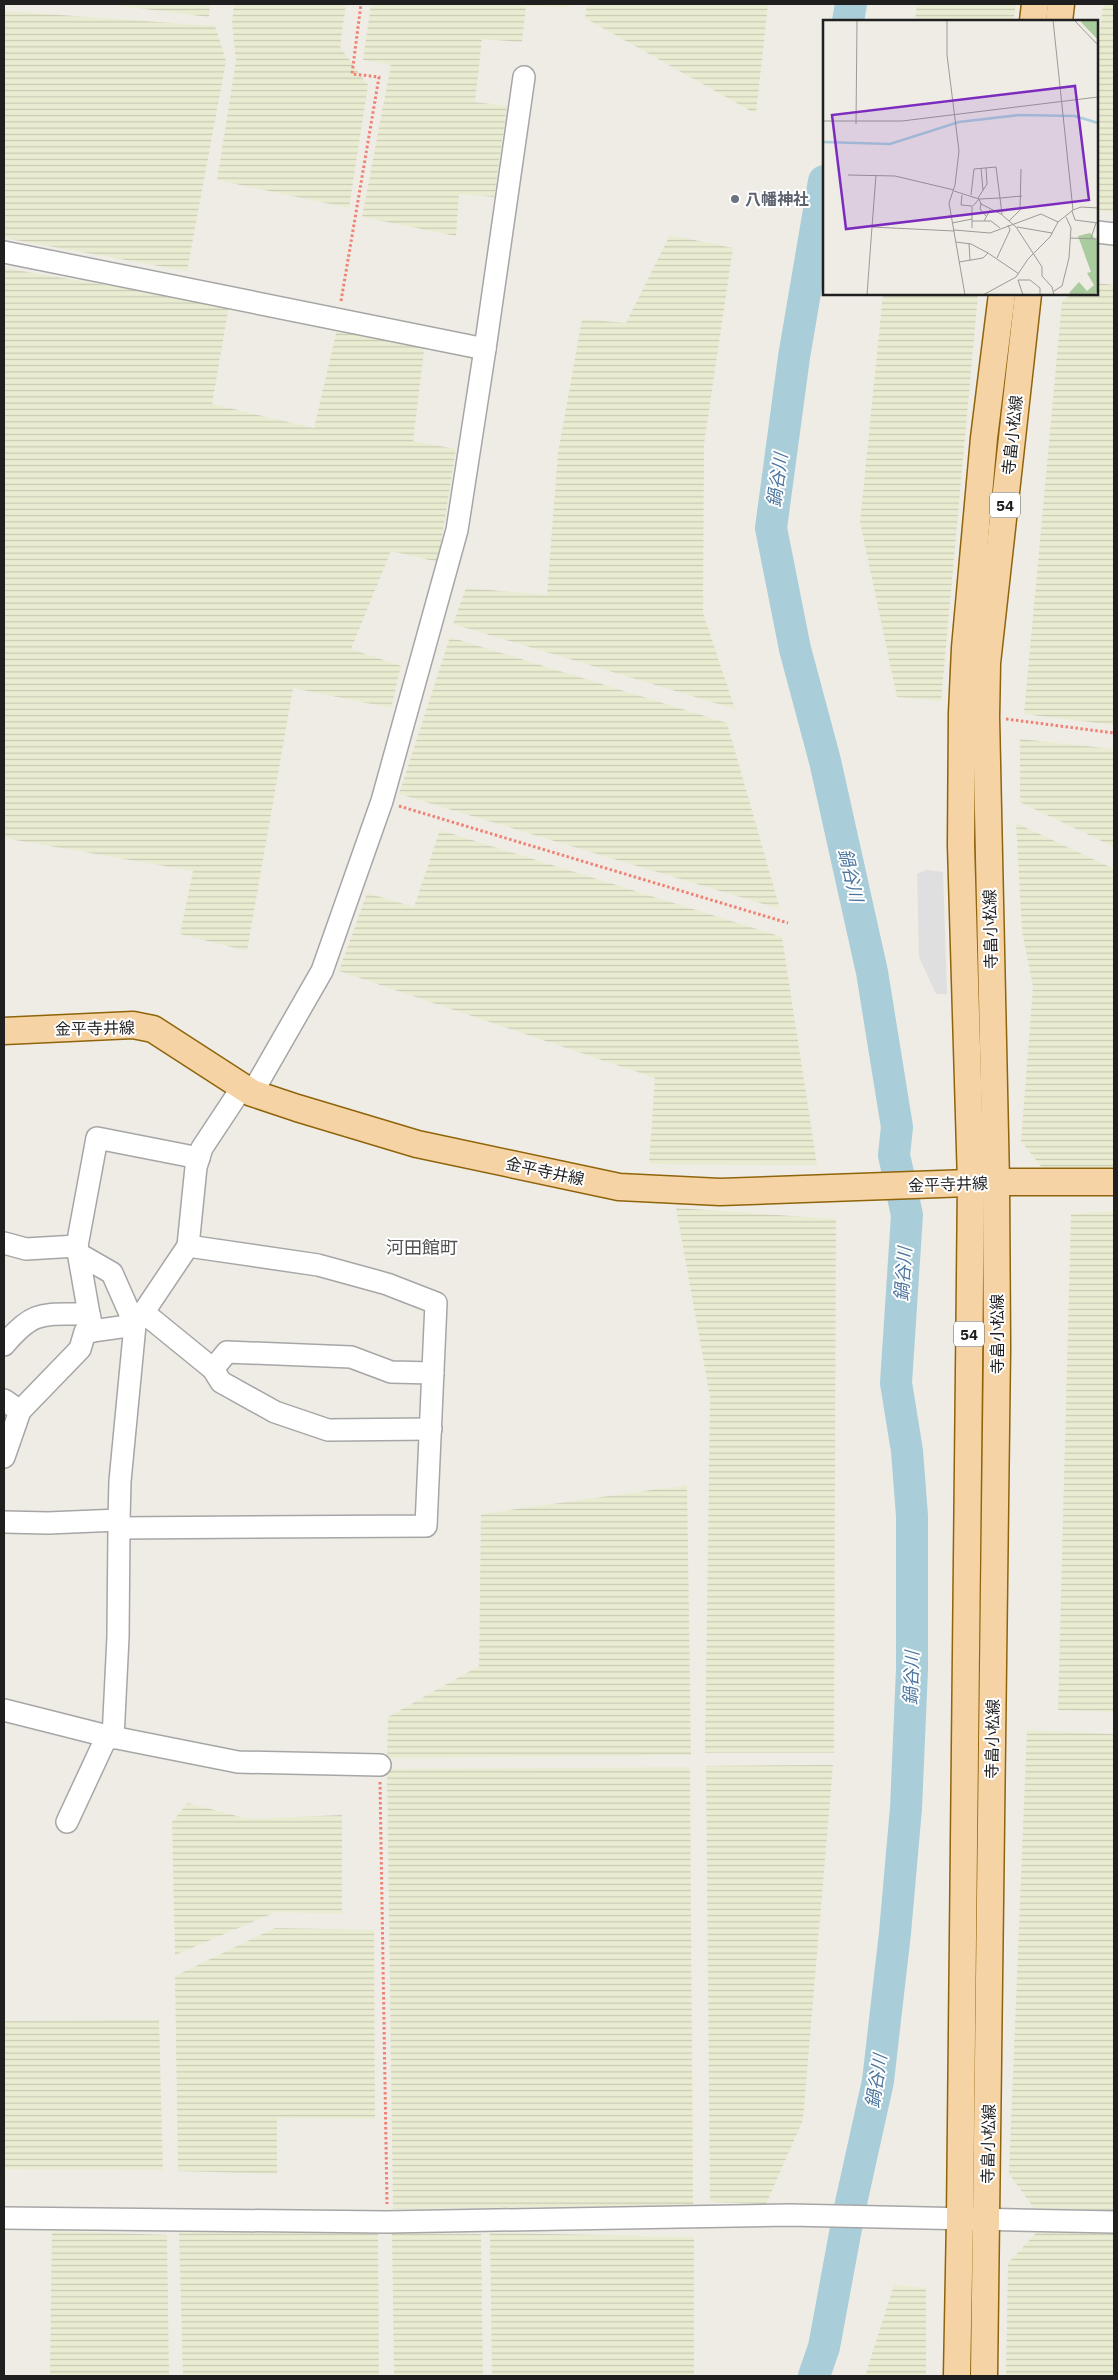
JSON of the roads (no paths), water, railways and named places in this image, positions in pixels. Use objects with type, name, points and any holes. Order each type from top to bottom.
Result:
[{"type":"main road","points":[[1033,20],[1035,4]]},
{"type":"main road","points":[[1059,20],[1061,4]]},
{"type":"main road","name":"寺畠小松線","points":[[984,2376],[997,1378],[961,845],[962,714],[965,648],[984,438],[1002,295]]},
{"type":"main road","name":"寺畠小松線","points":[[956,2376],[983,1183],[987,664],[1028,295]]},
{"type":"main road","name":"金平寺井線","points":[[4,1031],[133,1026],[153,1029],[248,1089],[417,1144],[618,1187],[720,1192],[923,1184],[1114,1182]]},
{"type":"street","points":[[67,1822],[110,1737],[118,1637],[120,1481],[139,1318],[188,1246],[196,1168],[202,1148],[248,1089],[322,971],[382,800],[457,530],[524,77]]},
{"type":"street","points":[[1098,232],[1114,234]]},
{"type":"street","points":[[4,252],[485,349]]},
{"type":"street","points":[[4,1457],[12,1405],[80,1349],[85,1332],[91,1322],[78,1250],[97,1138],[199,1158]]},
{"type":"street","points":[[4,1243],[26,1249],[78,1250],[112,1273],[139,1318],[213,1369],[221,1382],[275,1412],[328,1430],[430,1429]]},
{"type":"street","points":[[4,1522],[426,1526],[436,1303],[386,1284],[318,1266],[188,1246]]},
{"type":"street","points":[[4,1345],[20,1326],[37,1316],[91,1322],[139,1318]]},
{"type":"street","points":[[213,1369],[227,1352],[352,1357],[391,1372],[433,1373]]},
{"type":"street","points":[[4,1710],[110,1737],[238,1762],[380,1765]]},
{"type":"street","points":[[4,2218],[388,2222],[789,2215],[1114,2222]]},
{"type":"waterway","name":"鍋谷川","points":[[848,20],[851,4]]},
{"type":"waterway","name":"鍋谷川","points":[[814,2376],[824,2347],[849,2212],[878,2081],[895,1933],[906,1808],[912,1669],[912,1516],[907,1451],[896,1383],[907,1215],[894,1155],[897,1127],[872,972],[825,761],[795,649],[771,528],[794,357],[823,187]]},
{"type":"place","name":"八幡神社","points":[[735,199]]},
{"type":"district","name":"河田館町","points":[[422,1247]]}]
